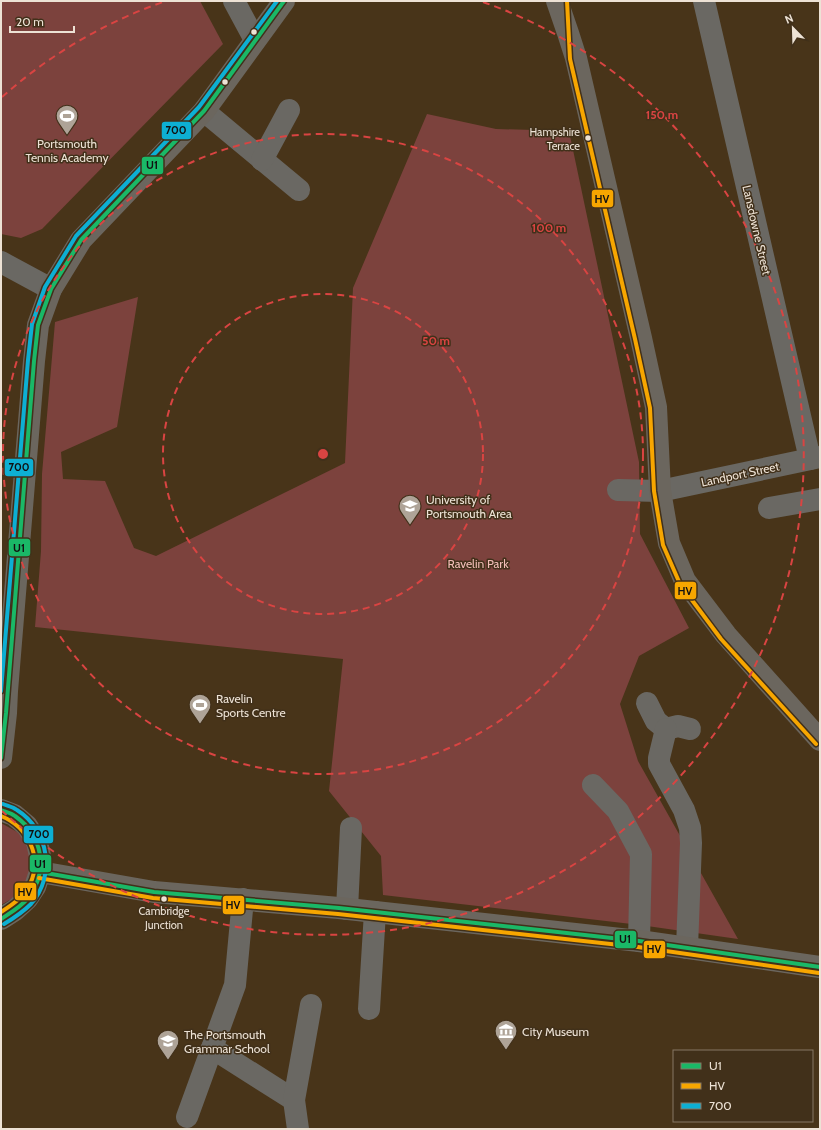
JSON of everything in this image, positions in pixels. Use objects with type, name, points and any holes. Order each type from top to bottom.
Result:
[{"type":"main road","points":[[1,758],[6,713],[34,361],[38,325],[50,288],[81,240],[204,111],[284,1]]},
{"type":"main road","points":[[557,1],[576,58],[656,408],[660,491],[669,543],[685,581],[726,635],[820,740]]},
{"type":"main road","points":[[572,1],[576,58]]},
{"type":"main road","points":[[1,810],[14,815],[27,826],[37,842],[40,856],[40,872],[35,888],[27,899],[15,910],[1,919]]},
{"type":"main road","points":[[40,872],[154,892],[347,909],[639,941],[820,967]]},
{"type":"street","points":[[234,1],[255,40]]},
{"type":"street","name":"Lansdowne Street","points":[[704,1],[817,458]]},
{"type":"street","points":[[262,160],[289,110]]},
{"type":"street","points":[[204,111],[299,190]]},
{"type":"street","points":[[1,262],[50,288]]},
{"type":"street","name":"Landport Street","points":[[618,490],[660,491],[817,458]]},
{"type":"street","points":[[769,508],[820,499]]},
{"type":"street","points":[[647,703],[656,721],[666,729]]},
{"type":"street","points":[[666,729],[678,726],[690,729]]},
{"type":"street","points":[[666,729],[659,764],[684,810],[690,828],[691,842],[687,948]]},
{"type":"street","points":[[593,785],[618,811],[641,854],[639,941]]},
{"type":"street","points":[[347,909],[351,828]]},
{"type":"street","points":[[187,1117],[235,985],[244,900]]},
{"type":"street","points":[[368,1010],[375,912]]},
{"type":"street","points":[[298,1129],[294,1100],[311,1005]]},
{"type":"street","points":[[212,1048],[294,1100]]},
{"type":"shaded area","name":"University of Portsmouth Area","points":[[1,1],[820,1],[820,1129],[1,1129]]},
{"type":"green space","name":"Portsmouth Tennis Academy","points":[[1,1],[200,1],[223,44],[42,229],[21,238],[1,234]]},
{"type":"green space","name":"Ravelin Park","points":[[427,114],[496,129],[569,131],[639,462],[640,534],[689,628],[639,656],[620,704],[638,761],[738,939],[640,925],[383,895],[381,856],[329,791],[343,659],[35,627],[41,551],[42,474],[55,322],[138,297],[117,427],[61,452],[63,479],[105,481],[134,548],[156,556],[345,463],[353,288]]},
{"type":"green space","points":[[1,823],[19,833],[30,848],[32,865],[22,893],[1,905]]},
{"type":"transit line","name":"700","points":[[1,691],[28,360],[32,324],[45,287],[76,236],[199,107],[277,1]]},
{"type":"transit line","name":"U1","points":[[1,758],[6,713],[34,361],[38,325],[51,289],[81,240],[204,111],[284,1]]},
{"type":"transit line","name":"HV","points":[[567,1],[570,59],[650,408],[654,491],[663,545],[680,584],[721,639],[816,744]]},
{"type":"transit line","name":"700","points":[[3,804],[17,810],[28,819],[36,829],[42,841],[46,867],[44,880],[39,893],[31,904],[25,910],[4,924]]},
{"type":"transit line","name":"U1","points":[[1,810],[15,816],[32,833],[40,854],[39,877],[35,888],[19,907],[1,919]]},
{"type":"transit line","name":"HV","points":[[1,816],[19,827],[25,835],[34,854],[35,864],[34,874],[27,889],[17,900],[1,912]]},
{"type":"transit line","name":"U1","points":[[40,872],[154,892],[339,908],[639,941],[820,967]]},
{"type":"transit line","name":"HV","points":[[39,878],[153,898],[338,914],[638,947],[819,973]]},
{"type":"place","name":"Portsmouth Tennis Academy","points":[[67,136]]},
{"type":"place","name":"Hampshire Terrace","points":[[588,138]]},
{"type":"place","name":"University of Portsmouth Area","points":[[410,526]]},
{"type":"place","name":"Ravelin Sports Centre","points":[[200,724]]},
{"type":"place","name":"Cambridge Junction","points":[[164,899]]},
{"type":"place","name":"City Museum","points":[[506,1050]]},
{"type":"place","name":"The Portsmouth Grammar School","points":[[168,1060]]}]
